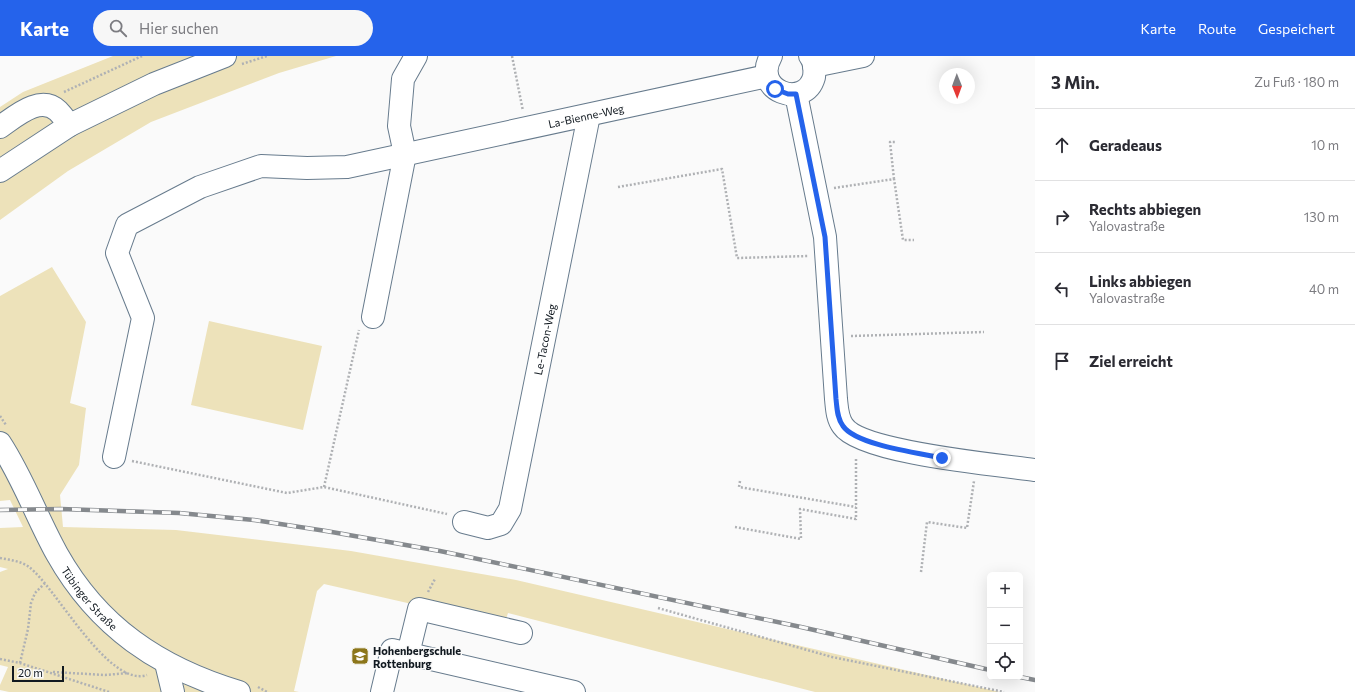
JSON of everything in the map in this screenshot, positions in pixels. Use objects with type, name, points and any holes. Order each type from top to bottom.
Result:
[{"type":"street","points":[[0,171],[70,125],[154,84],[225,56]]},
{"type":"street","points":[[373,317],[404,154],[399,126],[403,79],[416,56]]},
{"type":"street","points":[[769,66],[775,89],[788,94],[796,94],[810,85],[815,72],[812,61],[864,56]]},
{"type":"street","name":"La-Bienne-Weg","points":[[114,457],[144,318],[117,254],[127,225],[200,187],[261,166],[307,168],[347,166],[589,115],[769,66]]},
{"type":"street","points":[[796,94],[825,237],[838,414],[843,426],[856,436],[867,441],[897,448],[942,458],[1035,470]]},
{"type":"street","points":[[0,127],[32,106],[47,106],[57,110],[70,125]]},
{"type":"street","name":"Le-Tacon-Weg","points":[[456,518],[488,528],[501,524],[510,509],[589,115]]},
{"type":"street","name":"Tübinger Straße","points":[[4,436],[14,464],[57,554],[80,591],[103,616],[129,640],[166,663],[199,678],[247,689]]},
{"type":"street","points":[[408,654],[419,608],[522,633]]},
{"type":"street","points":[[382,692],[392,650],[574,692]]},
{"type":"street","points":[[166,663],[173,692]]},
{"type":"path","points":[[47,106],[61,94],[142,56]]},
{"type":"path","points":[[512,56],[526,128]]},
{"type":"path","points":[[895,142],[890,142],[903,240],[914,240]]},
{"type":"path","points":[[618,187],[722,169],[737,258],[826,255]]},
{"type":"path","points":[[815,190],[894,179]]},
{"type":"path","points":[[324,488],[363,314],[373,317]]},
{"type":"path","points":[[832,336],[984,332]]},
{"type":"path","points":[[0,416],[4,436]]},
{"type":"path","points":[[735,527],[801,539],[800,509],[856,519],[856,436]]},
{"type":"path","points":[[114,457],[287,493],[324,488],[456,518]]},
{"type":"path","points":[[922,572],[927,522],[967,528],[977,462]]},
{"type":"path","points":[[740,481],[739,487],[856,507]]},
{"type":"path","points":[[0,558],[14,560],[29,567],[45,584],[92,644],[110,661],[128,673]]},
{"type":"path","points":[[20,663],[28,629],[31,603],[35,593],[45,584]]},
{"type":"path","points":[[658,608],[832,657],[1004,692]]},
{"type":"path","points":[[0,659],[47,671],[109,692]]},
{"type":"path","points":[[47,671],[105,675],[128,673],[144,676],[156,671],[166,663]]},
{"type":"path","points":[[247,689],[267,692]]},
{"type":"shaded area","points":[[113,56],[336,56],[279,73],[151,122],[68,171],[0,220],[0,107],[23,92]]},
{"type":"shaded area","points":[[52,267],[86,322],[70,403],[86,408],[79,465],[60,495],[63,527],[176,530],[351,551],[516,580],[1000,692],[815,692],[508,613],[504,625],[324,584],[317,591],[294,691],[299,692],[9,692],[0,690],[0,685],[8,667],[0,665],[0,572],[8,569],[0,567],[0,528],[23,527],[10,500],[0,501],[0,296]]},
{"type":"shaded area","points":[[209,321],[322,346],[303,430],[191,405]]},
{"type":"railway","points":[[0,510],[61,509],[179,513],[254,520],[326,531],[440,551],[801,627],[987,669]]},
{"type":"railway","points":[[1023,678],[1035,680]]},
{"type":"place","name":"Hohenbergschule Rottenburg","points":[[360,656]]},
{"type":"route","points":[[775,89],[788,94],[796,94],[825,237],[836,399],[838,414],[843,426],[852,434],[867,441],[942,458]]}]
